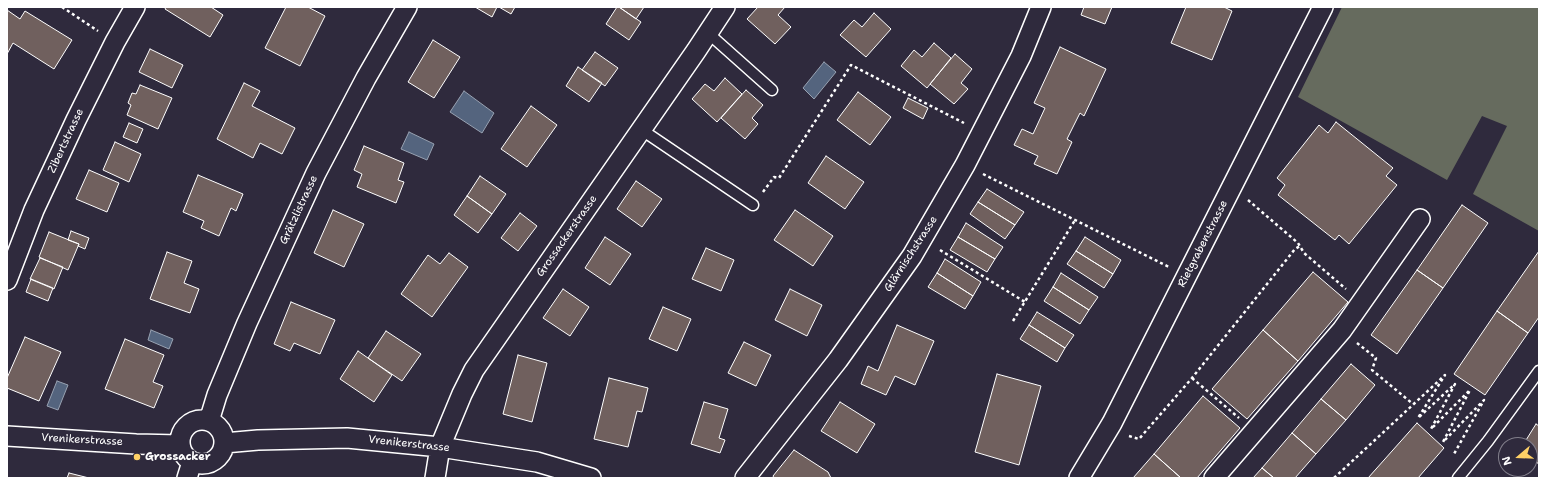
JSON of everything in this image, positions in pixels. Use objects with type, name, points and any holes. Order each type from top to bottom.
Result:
[{"type":"street","name":"Zibertstrasse","points":[[7,280],[34,210],[76,120],[115,42],[135,7]]},
{"type":"street","name":"Grätzlistrasse","points":[[208,421],[217,395],[247,323],[316,173],[366,78],[407,7]]},
{"type":"street","name":"Grossackerstrasse","points":[[435,478],[440,446],[474,370],[642,130],[725,7]]},
{"type":"street","name":"Glärnischstrasse","points":[[745,478],[838,360],[912,256],[965,165],[1021,56],[1041,7]]},
{"type":"street","name":"Rietgrabenstrasse","points":[[1078,478],[1112,423],[1323,7]]},
{"type":"street","points":[[1214,478],[1342,330],[1420,219]]},
{"type":"street","points":[[201,420],[208,421],[215,424],[220,430],[223,436],[224,444],[222,452],[216,458],[209,463],[200,464],[189,470],[186,457],[182,452],[180,445],[180,437],[188,425],[201,420]]},
{"type":"street","name":"Vrenikerstrasse","points":[[7,436],[136,444],[180,445]]},
{"type":"street","name":"Vrenikerstrasse","points":[[224,444],[258,440],[347,438],[440,446],[537,462],[591,478]]},
{"type":"lane","points":[[708,33],[772,90]]},
{"type":"lane","points":[[642,130],[753,205]]},
{"type":"lane","points":[[1458,478],[1539,371]]},
{"type":"path","points":[[62,7],[115,42]]},
{"type":"path","points":[[768,184],[774,177],[779,178],[851,65],[982,132]]},
{"type":"path","points":[[965,165],[1187,276]]},
{"type":"path","points":[[1260,209],[1300,246],[1304,253],[1336,281]]},
{"type":"path","points":[[1013,321],[1075,220]]},
{"type":"path","points":[[922,239],[1024,302]]},
{"type":"path","points":[[1129,436],[1138,439],[1192,378],[1300,246]]},
{"type":"path","points":[[1355,341],[1376,358],[1372,370],[1413,404]]},
{"type":"path","points":[[1334,478],[1445,375],[1418,418],[1455,384],[1431,429],[1470,390],[1443,442],[1484,400],[1454,454],[1468,466]]},
{"type":"path","points":[[1192,378],[1232,412]]},
{"type":"green space","points":[[1342,7],[1539,7],[1539,231],[1473,194],[1507,126],[1482,116],[1447,180],[1298,97]]},
{"type":"water","points":[[824,62],[836,72],[814,99],[803,88]]},
{"type":"water","points":[[464,91],[494,113],[482,133],[450,112]]},
{"type":"water","points":[[409,132],[434,144],[427,160],[401,149]]},
{"type":"water","points":[[151,330],[173,339],[169,349],[148,340]]},
{"type":"water","points":[[57,381],[68,385],[58,410],[47,406]]},
{"type":"building","points":[[166,7],[211,7],[223,15],[210,37],[165,9]]},
{"type":"building","points":[[286,7],[308,7],[325,16],[300,66],[265,48]]},
{"type":"building","points":[[475,7],[497,7],[492,17]]},
{"type":"building","points":[[499,7],[515,7],[511,14]]},
{"type":"building","points":[[617,7],[641,22],[629,40],[606,24]]},
{"type":"building","points":[[619,7],[644,7],[636,19]]},
{"type":"building","points":[[758,7],[785,7],[778,15],[791,27],[775,44],[747,19]]},
{"type":"building","points":[[1084,7],[1112,7],[1105,24],[1081,15]]},
{"type":"building","points":[[1186,7],[1224,7],[1232,11],[1212,60],[1171,43]]},
{"type":"building","points":[[7,10],[20,19],[25,11],[72,40],[54,69],[13,43],[7,54]]},
{"type":"building","points":[[874,13],[891,29],[866,57],[840,35],[854,20],[862,27]]},
{"type":"building","points":[[433,40],[460,57],[434,98],[408,82]]},
{"type":"building","points":[[934,43],[951,58],[927,88],[901,66],[914,50],[922,57]]},
{"type":"building","points":[[1060,47],[1106,69],[1084,116],[1080,113],[1067,139],[1072,142],[1057,174],[1034,164],[1038,156],[1014,145],[1022,129],[1033,134],[1045,108],[1034,103]]},
{"type":"building","points":[[150,49],[183,65],[172,88],[139,72]]},
{"type":"building","points":[[595,52],[618,68],[605,86],[582,70]]},
{"type":"building","points":[[955,54],[972,69],[961,83],[968,89],[954,104],[930,84]]},
{"type":"building","points":[[578,67],[602,83],[589,102],[566,86]]},
{"type":"building","points":[[725,78],[742,94],[717,122],[692,99],[705,84],[714,91]]},
{"type":"building","points":[[244,83],[260,91],[252,106],[295,128],[282,154],[260,143],[253,158],[217,139]]},
{"type":"building","points":[[140,85],[172,98],[158,129],[127,115],[131,105],[128,103],[132,93],[136,94]]},
{"type":"building","points":[[746,90],[763,105],[752,118],[758,124],[745,139],[721,118]]},
{"type":"building","points":[[858,92],[891,117],[870,145],[837,120]]},
{"type":"building","points":[[908,98],[928,108],[923,119],[903,108]]},
{"type":"building","points":[[531,106],[557,125],[527,167],[501,149]]},
{"type":"building","points":[[1336,122],[1393,168],[1386,176],[1397,185],[1349,244],[1339,235],[1335,240],[1278,195],[1285,185],[1277,178],[1319,125],[1328,133]]},
{"type":"building","points":[[129,123],[143,129],[137,143],[123,137]]},
{"type":"building","points":[[115,142],[141,154],[129,182],[103,170]]},
{"type":"building","points":[[364,146],[404,163],[398,180],[404,182],[396,203],[357,187],[362,174],[354,170]]},
{"type":"building","points":[[826,156],[864,182],[845,209],[808,183]]},
{"type":"building","points":[[89,170],[119,183],[107,212],[76,199]]},
{"type":"building","points":[[198,175],[243,194],[236,211],[231,208],[219,236],[201,228],[204,221],[183,212]]},
{"type":"building","points":[[480,176],[506,194],[492,214],[467,196]]},
{"type":"building","points":[[636,181],[662,199],[642,227],[617,209]]},
{"type":"building","points":[[987,189],[1024,212],[1015,225],[978,202]]},
{"type":"building","points":[[467,196],[492,214],[478,233],[454,215]]},
{"type":"building","points":[[978,202],[1015,225],[1005,239],[970,214]]},
{"type":"building","points":[[1462,205],[1488,223],[1443,288],[1417,270]]},
{"type":"building","points":[[333,210],[364,224],[344,267],[314,253]]},
{"type":"building","points":[[795,210],[833,236],[813,266],[774,240]]},
{"type":"building","points":[[520,213],[537,226],[518,251],[501,238]]},
{"type":"building","points":[[966,223],[1003,247],[995,259],[958,237]]},
{"type":"building","points":[[71,231],[89,238],[85,249],[78,246],[79,244],[68,240]]},
{"type":"building","points":[[49,232],[79,244],[68,270],[39,257]]},
{"type":"building","points":[[605,237],[631,254],[610,285],[585,268]]},
{"type":"building","points":[[958,237],[995,259],[987,272],[950,250]]},
{"type":"building","points":[[1085,237],[1121,260],[1113,274],[1076,251]]},
{"type":"building","points":[[706,248],[734,260],[721,291],[692,279]]},
{"type":"building","points":[[1076,251],[1113,274],[1104,288],[1067,264]]},
{"type":"building","points":[[1539,251],[1539,317],[1528,333],[1497,311]]},
{"type":"building","points":[[167,252],[192,261],[184,283],[199,289],[190,313],[150,299]]},
{"type":"building","points":[[449,253],[468,267],[432,317],[401,294],[428,255],[440,264]]},
{"type":"building","points":[[40,258],[63,267],[54,289],[30,279]]},
{"type":"building","points":[[945,259],[981,282],[973,296],[937,273]]},
{"type":"building","points":[[1417,270],[1443,288],[1397,354],[1371,335]]},
{"type":"building","points":[[1313,272],[1348,302],[1298,361],[1263,330]]},
{"type":"building","points":[[937,273],[973,296],[965,309],[928,287]]},
{"type":"building","points":[[1061,273],[1098,297],[1089,310],[1053,287]]},
{"type":"building","points":[[31,279],[53,288],[48,301],[26,292]]},
{"type":"building","points":[[1053,287],[1089,310],[1080,324],[1044,301]]},
{"type":"building","points":[[563,289],[589,307],[570,336],[543,318]]},
{"type":"building","points":[[790,289],[822,305],[807,336],[775,320]]},
{"type":"building","points":[[291,302],[335,320],[320,354],[294,343],[290,351],[274,344]]},
{"type":"building","points":[[663,307],[691,319],[677,351],[649,339]]},
{"type":"building","points":[[1497,311],[1528,333],[1485,395],[1454,374]]},
{"type":"building","points":[[1037,312],[1074,335],[1065,348],[1029,325]]},
{"type":"building","points":[[897,325],[934,341],[915,385],[895,376],[886,395],[861,384],[868,366],[878,371]]},
{"type":"building","points":[[1029,325],[1065,348],[1057,362],[1020,339]]},
{"type":"building","points":[[1263,330],[1298,361],[1247,419],[1212,389]]},
{"type":"building","points":[[386,331],[421,354],[402,381],[368,358]]},
{"type":"building","points":[[25,337],[61,352],[39,401],[7,388],[7,378]]},
{"type":"building","points":[[125,339],[164,355],[153,382],[163,386],[154,408],[105,389]]},
{"type":"building","points":[[744,342],[771,355],[756,386],[728,373]]},
{"type":"building","points":[[358,351],[392,375],[374,402],[340,379]]},
{"type":"building","points":[[518,355],[547,363],[532,422],[503,414]]},
{"type":"building","points":[[1351,364],[1375,385],[1346,420],[1321,399]]},
{"type":"building","points":[[997,374],[1041,386],[1019,465],[975,452]]},
{"type":"building","points":[[609,378],[648,388],[642,412],[637,411],[628,447],[594,439]]},
{"type":"building","points":[[1203,396],[1240,428],[1197,478],[1181,478],[1154,454]]},
{"type":"building","points":[[1321,399],[1346,420],[1316,454],[1292,433]]},
{"type":"building","points":[[704,402],[728,409],[719,438],[725,440],[720,453],[691,444]]},
{"type":"building","points":[[840,402],[875,424],[857,453],[821,431]]},
{"type":"building","points":[[1417,423],[1444,448],[1418,478],[1368,478]]},
{"type":"building","points":[[1536,424],[1539,426],[1539,464],[1538,437],[1528,437]]},
{"type":"building","points":[[1292,433],[1316,454],[1295,478],[1274,478],[1262,468]]},
{"type":"building","points":[[794,450],[828,472],[831,478],[774,478],[773,476]]},
{"type":"building","points":[[1154,454],[1181,478],[1133,478]]},
{"type":"building","points":[[1262,468],[1274,478],[1253,478]]},
{"type":"building","points":[[69,473],[89,478],[67,478]]},
{"type":"place","name":"Grossacker","points":[[137,457]]}]
